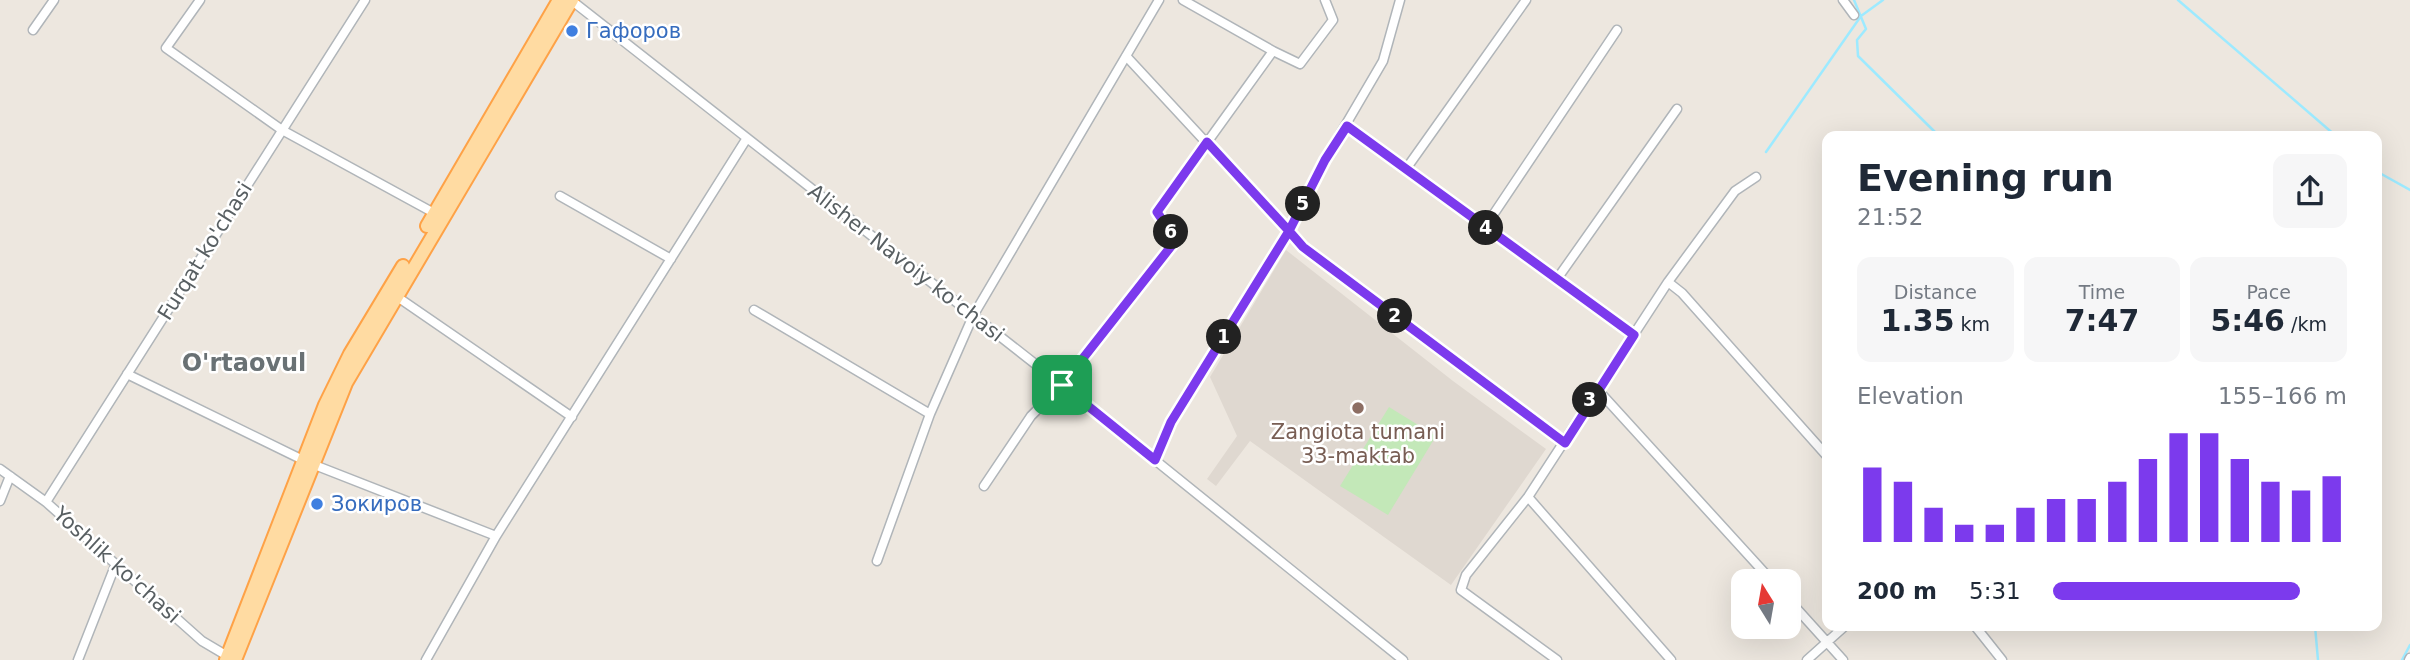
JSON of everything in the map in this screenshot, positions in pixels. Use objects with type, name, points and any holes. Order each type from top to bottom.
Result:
[{"type":"main road","points":[[231,659],[350,354],[559,0]]},
{"type":"main road","points":[[307,462],[346,383],[572,0]]},
{"type":"street","points":[[33,30],[54,0]]},
{"type":"street","points":[[200,0],[166,48],[282,130],[435,213]]},
{"type":"street","name":"Alisher Navoiy ko'chasi","points":[[572,0],[1062,385],[1403,660]]},
{"type":"street","points":[[877,561],[930,414],[973,316],[1158,0]]},
{"type":"street","points":[[1183,0],[1300,64],[1334,20],[1325,0]]},
{"type":"street","points":[[1155,460],[1171,422],[1289,231],[1325,160],[1383,61],[1400,0]]},
{"type":"street","points":[[1406,169],[1527,0]]},
{"type":"street","points":[[1843,0],[1854,15]]},
{"type":"street","name":"Furqat ko'chasi","points":[[46,502],[362,1]]},
{"type":"street","points":[[1485,227],[1617,30]]},
{"type":"street","points":[[984,486],[1031,416],[1062,385],[1176,240],[1157,212],[1273,51]]},
{"type":"street","points":[[1126,56],[1303,247],[1565,443]]},
{"type":"street","points":[[1557,279],[1677,109]]},
{"type":"street","points":[[1347,126],[1634,335]]},
{"type":"street","points":[[426,660],[496,536],[747,138]]},
{"type":"street","points":[[1557,660],[1461,590],[1466,575],[1528,497],[1668,282],[1735,191],[1756,177]]},
{"type":"street","points":[[560,196],[671,259]]},
{"type":"street","points":[[1668,282],[1682,293],[1822,450]]},
{"type":"street","points":[[396,296],[572,416]]},
{"type":"street","points":[[754,310],[930,414]]},
{"type":"street","points":[[127,374],[307,462],[496,536]]},
{"type":"street","points":[[1597,389],[1761,569]]},
{"type":"street","name":"Yoshlik ko'chasi","points":[[0,469],[46,502],[202,641],[231,659]]},
{"type":"street","points":[[0,501],[10,477]]},
{"type":"street","points":[[1528,497],[1671,660]]},
{"type":"street","points":[[78,660],[115,566]]},
{"type":"street","points":[[1801,613],[1843,660]]},
{"type":"street","points":[[1807,660],[1840,631]]},
{"type":"street","points":[[1979,631],[2002,660]]},
{"type":"shaded area","name":"Zangiota tumani 33-maktab","points":[[1286,250],[1453,381],[1546,449],[1451,585],[1250,441],[1216,486],[1207,479],[1237,436],[1210,377]]},
{"type":"green space","points":[[1389,407],[1436,436],[1388,515],[1340,486]]},
{"type":"waterway","points":[[1854,0],[1866,29],[1857,40],[1858,56],[1934,131]]},
{"type":"waterway","points":[[1766,152],[1861,16],[1883,0]]},
{"type":"waterway","points":[[2178,0],[2330,131]]},
{"type":"waterway","points":[[2382,174],[2410,190]]},
{"type":"waterway","points":[[2315,631],[2318,660]]},
{"type":"waterway","points":[[2402,660],[2410,645]]},
{"type":"place","name":"Гафоров","points":[[572,31]]},
{"type":"place","name":"Zangiota tumani 33-maktab","points":[[1358,408]]},
{"type":"place","name":"Зокиров","points":[[317,504]]},
{"type":"district","name":"O'rtaovul","points":[[244,363]]},
{"type":"route","points":[[1062,385],[1155,460],[1171,422],[1289,231],[1303,247],[1565,443],[1597,389],[1634,335],[1347,126],[1325,160],[1289,231],[1207,142],[1157,212],[1176,240],[1062,385]]}]
